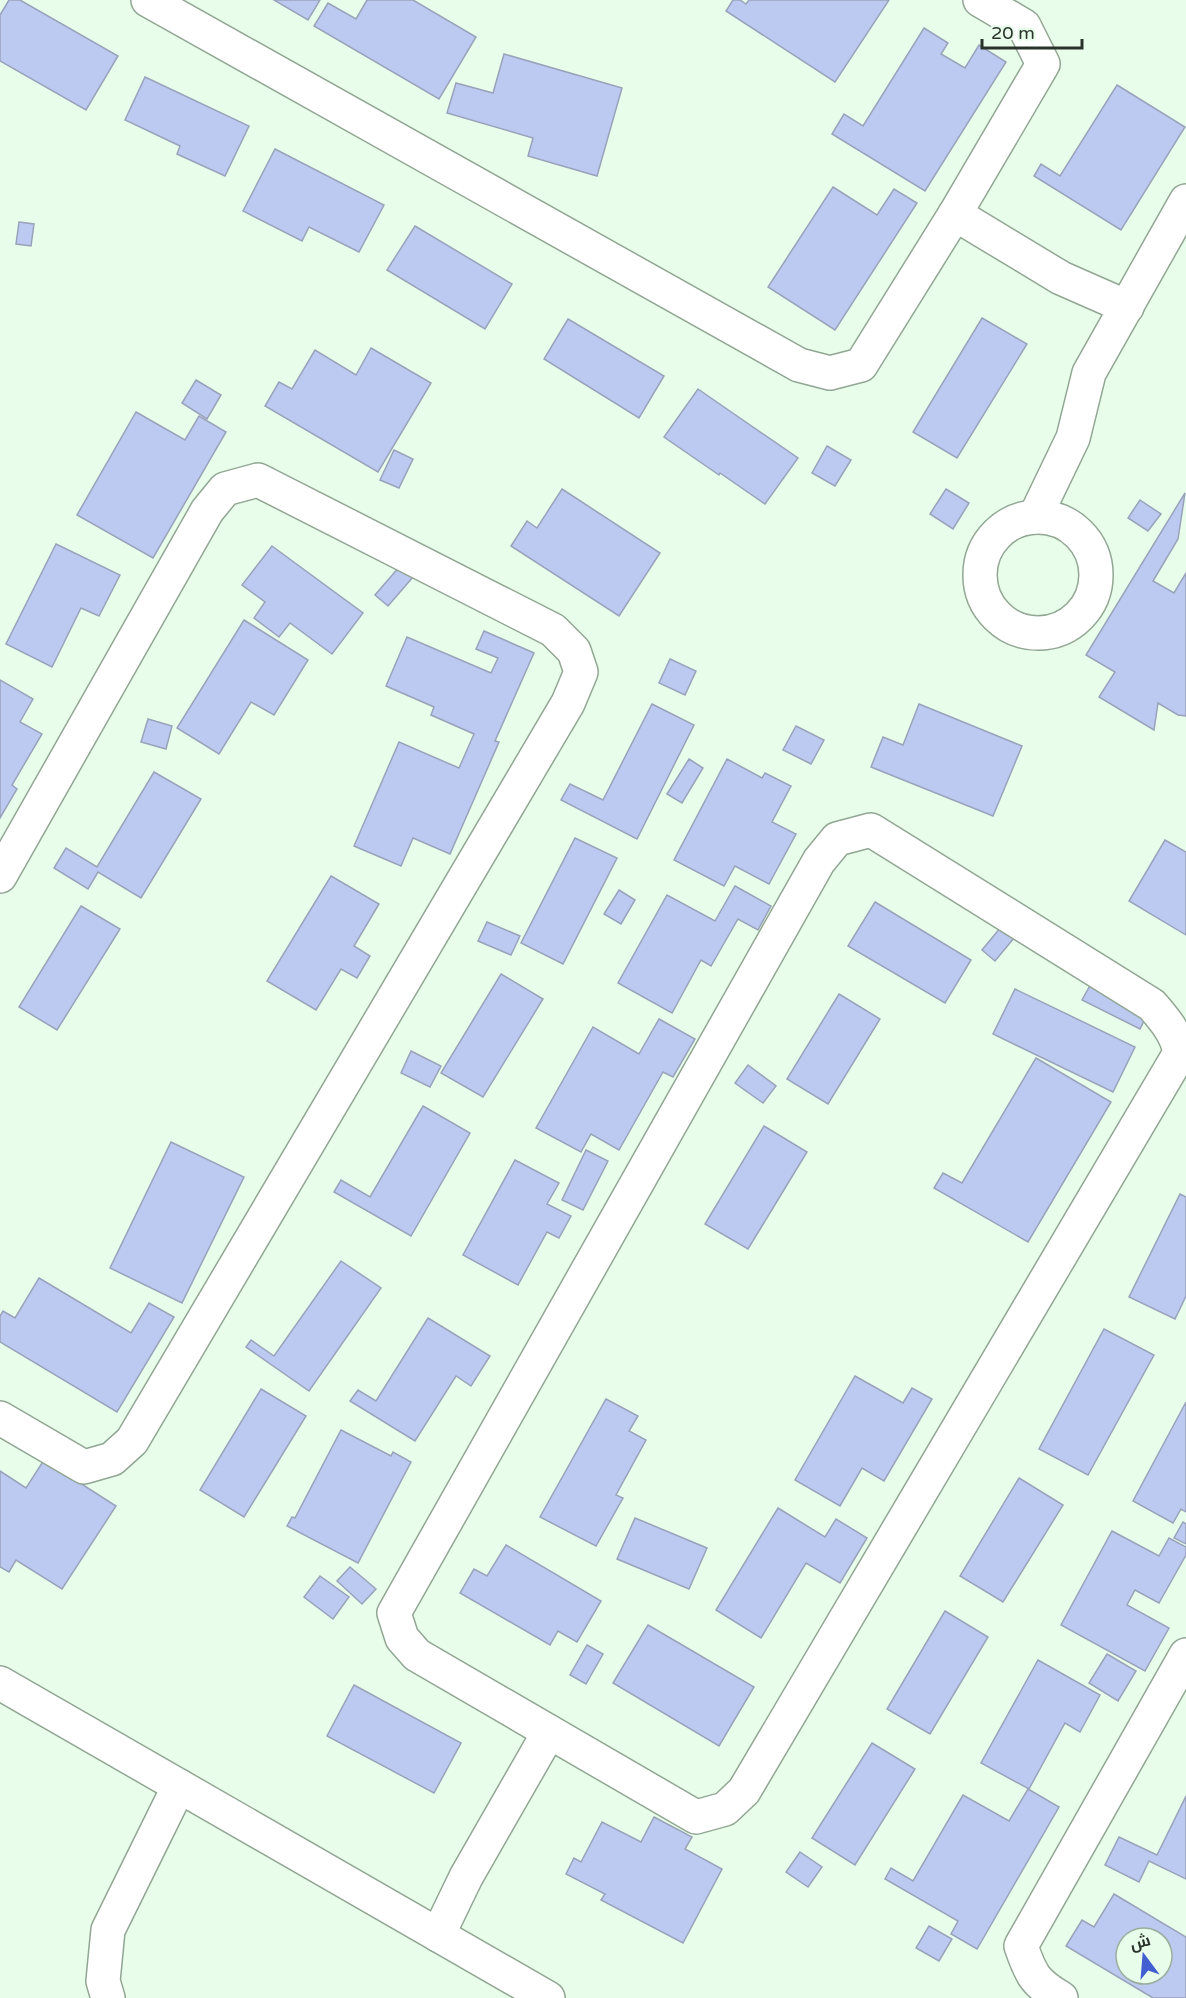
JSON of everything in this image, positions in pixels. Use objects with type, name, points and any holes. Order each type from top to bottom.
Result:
[{"type":"street","points":[[148,0],[799,364],[830,373],[861,365],[955,214],[1042,64],[1024,26],[980,0]]},
{"type":"street","points":[[1035,517],[1073,438],[1089,373],[1186,201]]},
{"type":"street","points":[[955,214],[1061,278],[1126,307]]},
{"type":"street","points":[[0,876],[207,511],[225,489],[258,480],[554,630],[574,651],[581,672],[568,703],[132,1441],[112,1459],[84,1467],[0,1418]]},
{"type":"street","points":[[871,830],[1152,1005],[1168,1023],[1178,1042],[1180,1053],[744,1791],[725,1809],[696,1817],[549,1732],[417,1655],[402,1638],[394,1613],[819,861],[837,839],[871,830]]},
{"type":"street","points":[[1062,1998],[1044,1988],[1030,1971],[1021,1946],[1186,1655]]},
{"type":"street","points":[[0,1683],[548,1998]]},
{"type":"street","points":[[438,1935],[466,1877],[549,1732]]},
{"type":"street","points":[[108,1998],[104,1981],[108,1930],[179,1786]]},
{"type":"building","points":[[9,0],[20,0],[118,56],[86,110],[0,61],[0,15]]},
{"type":"building","points":[[274,0],[320,0],[308,20]]},
{"type":"building","points":[[367,0],[413,0],[476,37],[439,99],[314,26],[328,3],[356,19]]},
{"type":"building","points":[[733,0],[740,0],[746,4],[749,0],[889,0],[835,82],[726,11]]},
{"type":"building","points":[[924,28],[948,43],[941,54],[965,68],[979,45],[1006,62],[925,191],[832,134],[844,114],[863,126]]},
{"type":"building","points":[[504,54],[622,88],[597,176],[528,156],[533,138],[447,113],[456,83],[493,93]]},
{"type":"building","points":[[145,77],[249,126],[225,176],[177,154],[180,146],[125,120]]},
{"type":"building","points":[[1117,85],[1185,127],[1121,230],[1034,176],[1041,164],[1060,176]]},
{"type":"building","points":[[275,149],[384,205],[359,252],[309,227],[302,241],[243,211]]},
{"type":"building","points":[[833,187],[877,215],[894,189],[917,203],[835,330],[768,287]]},
{"type":"building","points":[[19,222],[34,224],[31,246],[16,244]]},
{"type":"building","points":[[415,226],[512,284],[485,329],[387,270]]},
{"type":"building","points":[[982,318],[1027,344],[957,458],[913,432]]},
{"type":"building","points":[[568,319],[664,376],[639,418],[544,359]]},
{"type":"building","points":[[371,348],[431,383],[378,472],[265,406],[279,382],[292,389],[315,350],[356,375]]},
{"type":"building","points":[[196,380],[221,395],[207,419],[182,403]]},
{"type":"building","points":[[698,389],[798,458],[765,504],[664,437]]},
{"type":"building","points":[[136,412],[185,440],[199,416],[226,432],[153,558],[77,515]]},
{"type":"building","points":[[827,446],[851,460],[835,486],[812,473]]},
{"type":"building","points":[[394,450],[413,459],[399,488],[380,480]]},
{"type":"building","points":[[562,489],[660,553],[619,616],[511,546],[527,521],[537,528]]},
{"type":"building","points":[[946,489],[969,503],[953,529],[930,514]]},
{"type":"building","points":[[1185,493],[1178,539],[1153,581],[1174,593],[1186,573],[1186,716],[1178,715],[1158,703],[1154,730],[1099,697],[1115,672],[1086,655]]},
{"type":"building","points":[[1140,500],[1161,514],[1148,531],[1128,518]]},
{"type":"building","points":[[56,544],[120,575],[99,616],[81,608],[52,667],[6,644]]},
{"type":"building","points":[[272,546],[363,613],[332,654],[290,623],[279,637],[254,618],[265,602],[242,585]]},
{"type":"building","points":[[400,566],[413,577],[388,606],[375,595]]},
{"type":"building","points":[[244,620],[308,660],[274,715],[251,702],[219,754],[177,728]]},
{"type":"building","points":[[484,631],[534,653],[495,741],[499,742],[450,854],[413,838],[401,866],[354,846],[399,742],[459,768],[474,734],[431,715],[434,707],[386,686],[407,637],[491,673],[498,658],[476,649]]},
{"type":"building","points":[[670,659],[696,671],[685,695],[659,683]]},
{"type":"building","points":[[0,680],[33,699],[20,722],[42,734],[12,785],[17,789],[0,818]]},
{"type":"building","points":[[652,704],[694,725],[637,839],[561,800],[570,784],[603,800]]},
{"type":"building","points":[[919,704],[1022,746],[993,816],[871,767],[883,737],[903,745]]},
{"type":"building","points":[[148,719],[172,726],[166,749],[141,742]]},
{"type":"building","points":[[796,726],[824,740],[811,764],[783,750]]},
{"type":"building","points":[[689,759],[703,768],[682,803],[667,794]]},
{"type":"building","points":[[727,759],[762,778],[765,773],[791,786],[772,822],[796,834],[769,884],[735,866],[724,886],[674,860]]},
{"type":"building","points":[[154,772],[201,799],[141,898],[98,872],[88,889],[54,868],[66,848],[97,867]]},
{"type":"building","points":[[575,838],[617,858],[563,964],[521,943]]},
{"type":"building","points":[[1165,840],[1186,852],[1186,935],[1129,901]]},
{"type":"building","points":[[331,876],[379,904],[354,946],[370,956],[357,978],[341,969],[316,1010],[267,981]]},
{"type":"building","points":[[735,886],[771,906],[758,930],[738,919],[711,966],[701,960],[672,1013],[618,983],[667,895],[715,921]]},
{"type":"building","points":[[619,890],[635,900],[621,924],[604,914]]},
{"type":"building","points":[[875,902],[971,960],[945,1003],[848,946]]},
{"type":"building","points":[[81,906],[120,929],[57,1030],[19,1007]]},
{"type":"building","points":[[487,922],[520,936],[511,955],[478,941]]},
{"type":"building","points":[[1001,927],[1014,938],[995,961],[982,950]]},
{"type":"building","points":[[501,974],[543,999],[483,1097],[441,1073]]},
{"type":"building","points":[[1092,982],[1149,1011],[1140,1029],[1082,1000]]},
{"type":"building","points":[[1015,989],[1135,1047],[1113,1092],[993,1034]]},
{"type":"building","points":[[839,994],[880,1019],[828,1104],[787,1079]]},
{"type":"building","points":[[659,1019],[695,1039],[673,1077],[663,1072],[619,1150],[591,1134],[581,1152],[536,1128],[593,1027],[639,1054]]},
{"type":"building","points":[[411,1051],[441,1066],[430,1087],[401,1073]]},
{"type":"building","points":[[1036,1058],[1111,1102],[1028,1242],[934,1188],[943,1173],[962,1183]]},
{"type":"building","points":[[748,1065],[776,1086],[763,1103],[735,1083]]},
{"type":"building","points":[[423,1106],[470,1133],[411,1236],[334,1192],[341,1180],[370,1197]]},
{"type":"building","points":[[764,1126],[807,1152],[748,1249],[705,1224]]},
{"type":"building","points":[[171,1142],[244,1177],[182,1303],[110,1268]]},
{"type":"building","points":[[586,1150],[608,1161],[583,1210],[562,1200]]},
{"type":"building","points":[[515,1160],[559,1183],[547,1204],[571,1216],[559,1238],[547,1232],[518,1285],[463,1255]]},
{"type":"building","points":[[1180,1194],[1186,1197],[1186,1296],[1175,1319],[1129,1297]]},
{"type":"building","points":[[341,1261],[381,1288],[309,1391],[246,1347],[251,1340],[274,1356]]},
{"type":"building","points":[[39,1278],[131,1333],[149,1303],[174,1317],[117,1412],[0,1342],[0,1316],[3,1311],[15,1318]]},
{"type":"building","points":[[428,1318],[490,1356],[471,1386],[456,1376],[415,1441],[350,1401],[358,1390],[376,1401]]},
{"type":"building","points":[[1104,1329],[1154,1355],[1088,1475],[1039,1449]]},
{"type":"building","points":[[855,1376],[903,1403],[912,1388],[932,1399],[884,1481],[862,1468],[840,1506],[795,1480]]},
{"type":"building","points":[[261,1389],[306,1416],[244,1517],[200,1490]]},
{"type":"building","points":[[606,1399],[638,1416],[629,1431],[646,1440],[616,1495],[623,1498],[596,1546],[540,1517]]},
{"type":"building","points":[[1186,1402],[1186,1512],[1181,1509],[1173,1523],[1133,1501]]},
{"type":"building","points":[[341,1430],[391,1456],[393,1452],[411,1462],[358,1563],[287,1526],[292,1517],[295,1518]]},
{"type":"building","points":[[44,1460],[116,1506],[62,1589],[16,1560],[9,1572],[0,1567],[0,1471],[26,1488]]},
{"type":"building","points":[[1019,1478],[1063,1505],[1003,1602],[960,1576]]},
{"type":"building","points":[[778,1508],[825,1537],[836,1519],[867,1538],[840,1583],[806,1563],[761,1638],[716,1610]]},
{"type":"building","points":[[635,1518],[707,1548],[689,1589],[617,1559]]},
{"type":"building","points":[[1183,1522],[1186,1524],[1186,1544],[1174,1538]]},
{"type":"building","points":[[1112,1531],[1159,1556],[1169,1538],[1186,1547],[1186,1555],[1159,1603],[1135,1590],[1127,1605],[1169,1628],[1145,1671],[1061,1625]]},
{"type":"building","points":[[506,1545],[601,1601],[577,1642],[558,1631],[550,1645],[460,1593],[474,1569],[487,1576]]},
{"type":"building","points":[[350,1567],[376,1589],[362,1604],[337,1581]]},
{"type":"building","points":[[320,1576],[349,1597],[333,1619],[304,1597]]},
{"type":"building","points":[[945,1611],[988,1637],[930,1734],[887,1709]]},
{"type":"building","points":[[648,1625],[754,1687],[719,1746],[613,1683]]},
{"type":"building","points":[[587,1645],[603,1654],[586,1684],[570,1675]]},
{"type":"building","points":[[1107,1654],[1136,1671],[1118,1701],[1089,1683]]},
{"type":"building","points":[[1038,1660],[1100,1695],[1080,1732],[1065,1723],[1029,1789],[981,1763]]},
{"type":"building","points":[[354,1685],[461,1743],[434,1793],[327,1736]]},
{"type":"building","points":[[872,1743],[915,1769],[855,1865],[812,1838]]},
{"type":"building","points":[[1028,1789],[1059,1807],[977,1949],[951,1934],[958,1921],[885,1879],[891,1868],[913,1881],[963,1795],[1009,1821]]},
{"type":"building","points":[[1186,1796],[1186,1879],[1149,1861],[1139,1882],[1105,1865],[1119,1837],[1157,1855]]},
{"type":"building","points":[[654,1817],[692,1837],[685,1849],[722,1869],[683,1943],[601,1900],[605,1894],[566,1874],[574,1858],[581,1862],[602,1822],[641,1842]]},
{"type":"building","points":[[800,1852],[822,1867],[808,1887],[786,1872]]},
{"type":"building","points":[[1114,1894],[1168,1926],[1114,1926],[1114,1975],[1066,1946],[1082,1920],[1094,1927]]},
{"type":"building","points":[[929,1926],[952,1939],[939,1961],[916,1948]]},
{"type":"building","points":[[1174,1930],[1186,1937],[1186,1998],[1153,1998],[1133,1986],[1174,1986]]}]
